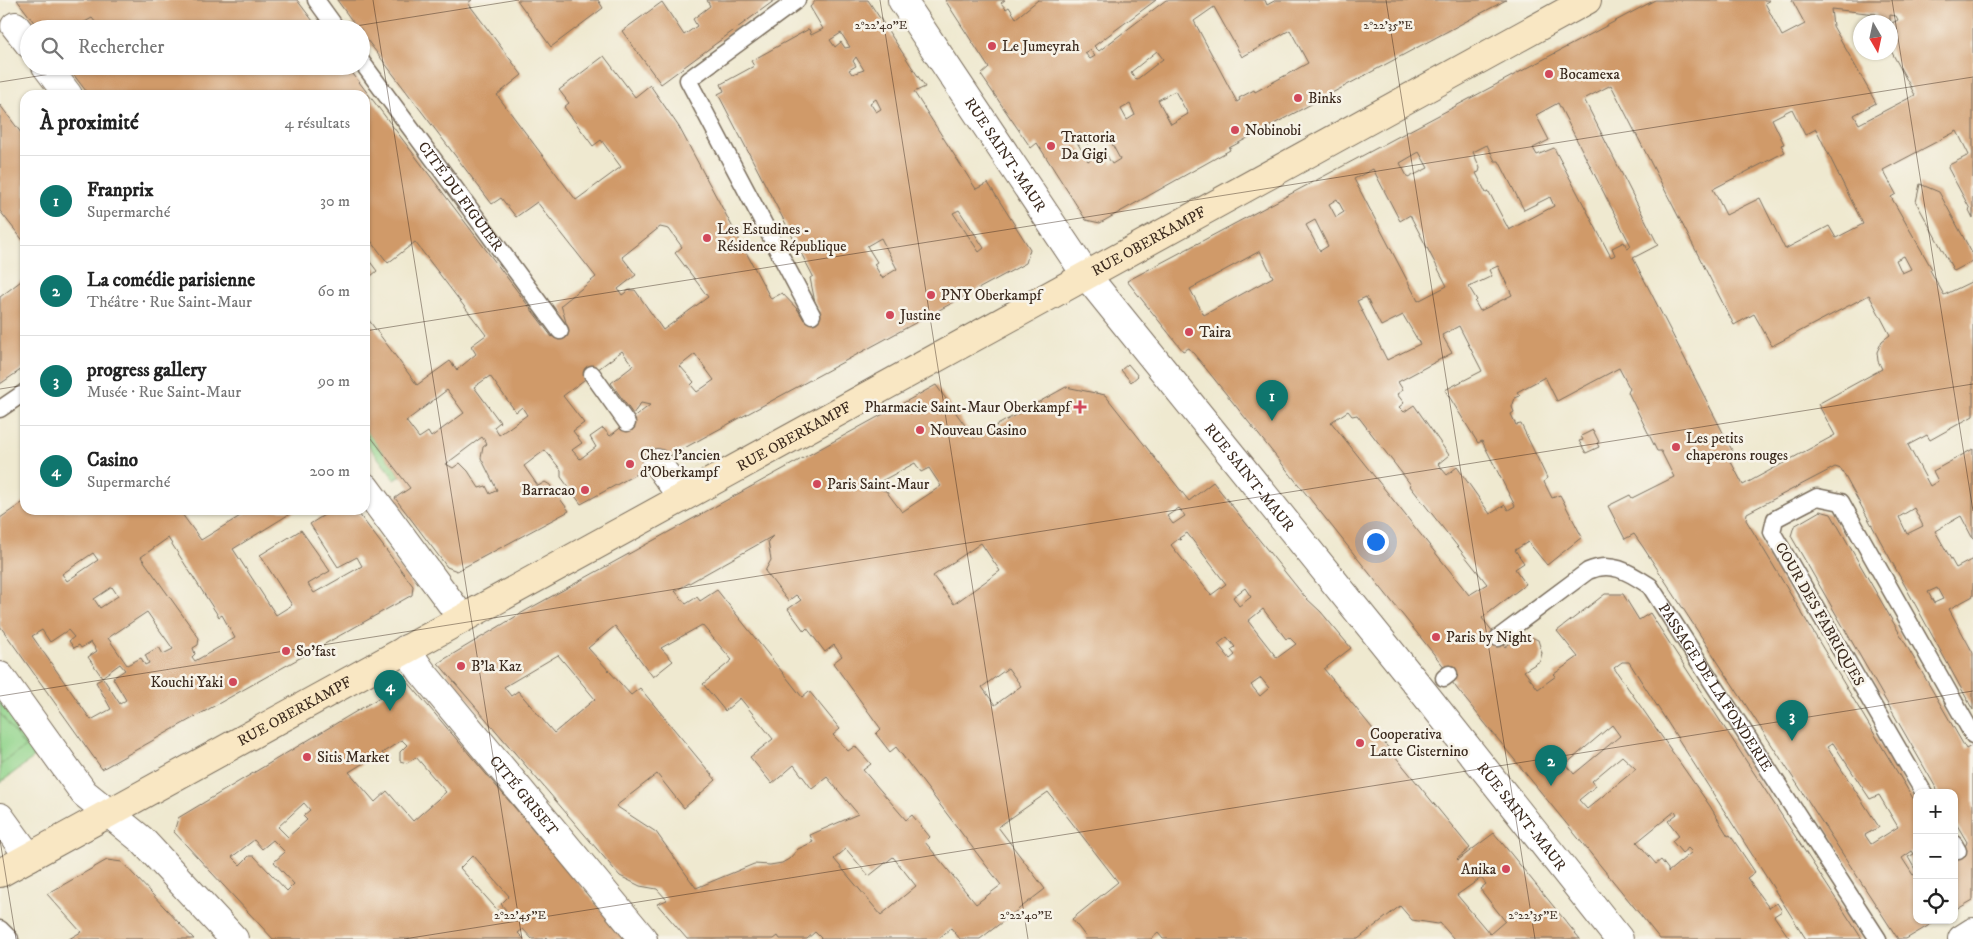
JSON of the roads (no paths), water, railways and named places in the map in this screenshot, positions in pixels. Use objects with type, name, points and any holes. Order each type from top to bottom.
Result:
[{"type":"street","name":"RUE SAINT-MAUR","points":[[902,0],[1086,275],[1424,692],[1619,939]]},
{"type":"street","name":"RUE OBERKAMPF","points":[[0,873],[1587,0]]},
{"type":"street","points":[[53,75],[64,90]]},
{"type":"street","points":[[657,463],[682,498]]},
{"type":"street","points":[[370,494],[462,618]]},
{"type":"street","name":"CITÉ GRISET","points":[[406,650],[422,672],[644,939]]},
{"type":"street","points":[[0,676],[84,793],[142,840],[234,939]]},
{"type":"street","points":[[0,817],[29,857]]},
{"type":"street","points":[[1962,939],[1973,932]]},
{"type":"lane","points":[[316,0],[330,20]]},
{"type":"lane","points":[[797,0],[688,80],[812,316]]},
{"type":"lane","name":"CITÉ DU FIGUIER","points":[[370,73],[560,331]]},
{"type":"lane","points":[[592,374],[628,423]]},
{"type":"lane","points":[[0,410],[20,396]]},
{"type":"lane","name":"COUR DES FABRIQUES","points":[[1922,789],[1772,532],[1775,519],[1817,497],[1842,502],[1973,735]]},
{"type":"lane","name":"PASSAGE DE LA FONDERIE","points":[[1498,638],[1588,571],[1599,566],[1612,567],[1628,572],[1650,586],[1878,939]]},
{"type":"lane","points":[[0,928],[10,939]]},
{"type":"place","name":"Le Jumeyrah","points":[[992,46]]},
{"type":"place","name":"Bocamexa","points":[[1549,74]]},
{"type":"place","name":"Binks","points":[[1298,98]]},
{"type":"place","name":"Nobinobi","points":[[1235,130]]},
{"type":"place","name":"Trattoria Da Gigi","points":[[1051,146]]},
{"type":"place","name":"Les Estudines - Résidence République","points":[[707,238]]},
{"type":"place","name":"PNY Oberkampf","points":[[931,295]]},
{"type":"place","name":"Justine","points":[[890,315]]},
{"type":"place","name":"Taira","points":[[1189,332]]},
{"type":"place","name":"Pharmacie Saint-Maur Oberkampf","points":[[1080,407]]},
{"type":"place","name":"Franprix","points":[[1272,421]]},
{"type":"place","name":"Nouveau Casino","points":[[920,430]]},
{"type":"place","name":"Les petits chaperons rouges","points":[[1676,447]]},
{"type":"place","name":"Chez l'ancien d'Oberkampf","points":[[630,464]]},
{"type":"place","name":"Paris Saint-Maur","points":[[817,484]]},
{"type":"place","name":"Barracao","points":[[585,490]]},
{"type":"place","name":"Paris by Night","points":[[1436,637]]},
{"type":"place","name":"So’fast","points":[[286,651]]},
{"type":"place","name":"B'la Kaz","points":[[461,666]]},
{"type":"place","name":"Kouchi Yaki","points":[[233,682]]},
{"type":"place","name":"Casino","points":[[390,711]]},
{"type":"place","name":"progress gallery","points":[[1792,741]]},
{"type":"place","name":"Cooperativa Latte Cisternino","points":[[1360,743]]},
{"type":"place","name":"Sitis Market","points":[[307,757]]},
{"type":"place","name":"La comédie parisienne","points":[[1551,786]]},
{"type":"place","name":"Anika","points":[[1506,869]]}]
